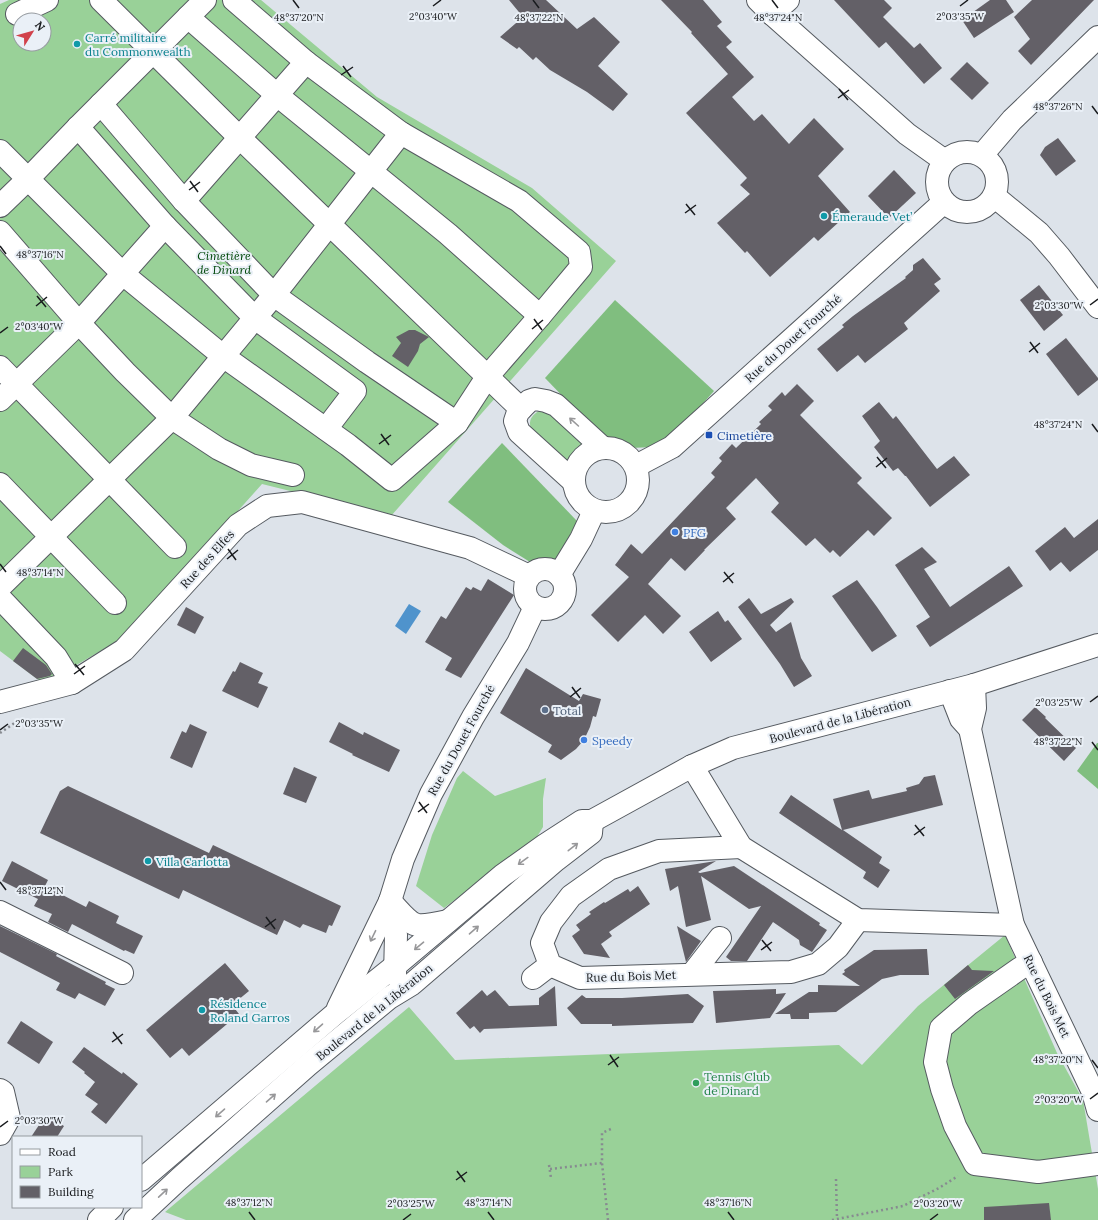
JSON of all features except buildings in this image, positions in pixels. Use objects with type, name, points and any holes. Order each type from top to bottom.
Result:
[{"type":"main road","points":[[21,12],[47,0]]},
{"type":"main road","points":[[101,0],[240,138],[521,409]]},
{"type":"main road","points":[[0,206],[205,0]]},
{"type":"main road","points":[[0,151],[123,274],[223,356],[326,430],[392,480],[457,423],[487,377],[581,267],[579,252],[519,200],[401,133],[306,62],[234,0]]},
{"type":"main road","points":[[773,5],[907,134],[945,162]]},
{"type":"main road","points":[[188,17],[277,95],[448,234],[540,316]]},
{"type":"main road","points":[[982,155],[1012,120],[1098,37]]},
{"type":"main road","points":[[184,201],[306,62]]},
{"type":"main road","points":[[101,104],[184,201],[274,295],[367,362],[457,423]]},
{"type":"main road","points":[[78,127],[165,226],[255,318],[355,391],[326,430]]},
{"type":"main road","points":[[0,587],[52,538],[172,418],[274,295],[401,133]]},
{"type":"main road","points":[[962,152],[972,152],[982,155],[990,161],[995,169],[997,183],[994,196],[988,204],[980,210],[961,212],[952,208],[944,202],[939,194],[937,177],[940,169],[953,155],[962,152]]},
{"type":"main road","points":[[994,196],[1039,233],[1059,256],[1098,307]]},
{"type":"main road","name":"Rue du Douet Fourché","points":[[636,466],[672,446],[944,202]]},
{"type":"main road","points":[[0,400],[79,323],[165,226]]},
{"type":"main road","points":[[0,232],[79,323],[125,372],[172,418],[219,449],[251,465],[293,474]]},
{"type":"main road","points":[[0,367],[175,547]]},
{"type":"main road","points":[[573,481],[520,432],[515,421],[518,412],[529,401],[546,401],[556,406],[603,448]]},
{"type":"main road","points":[[603,448],[620,450],[629,457],[636,466],[639,483],[636,494],[630,503],[616,512],[605,513],[594,510],[581,502],[573,481],[575,470],[580,460],[589,452],[603,448]]},
{"type":"main road","points":[[0,484],[115,604]]},
{"type":"main road","name":"Rue des Elfes","points":[[0,702],[72,683],[124,650],[238,525],[267,506],[302,502],[470,548],[529,576]]},
{"type":"main road","points":[[559,574],[581,539],[594,510]]},
{"type":"main road","points":[[540,569],[553,570],[559,574],[563,580],[565,589],[564,596],[560,602],[555,607],[548,609],[535,607],[526,596],[524,589],[529,576],[533,572],[540,569]]},
{"type":"main road","points":[[0,598],[56,657],[72,683]]},
{"type":"main road","name":"Rue du Douet Fourché","points":[[336,1013],[390,901],[403,859],[431,794],[473,717],[518,643],[535,607]]},
{"type":"main road","name":"Boulevard de la Libération","points":[[142,1179],[336,1013],[396,965],[503,875],[582,821],[592,821],[692,766],[733,748],[974,685],[1098,645]]},
{"type":"main road","name":"Rue du Bois Met","points":[[974,685],[975,708],[970,730],[1013,925],[1094,1092],[1098,1110]]},
{"type":"main road","name":"Rue du Bois Met","points":[[950,691],[961,719],[970,730]]},
{"type":"main road","points":[[692,766],[741,847],[858,920],[1013,925]]},
{"type":"main road","name":"Boulevard de la Libération","points":[[135,1220],[308,1065],[388,998],[412,984],[556,860],[591,833],[592,821]]},
{"type":"main road","name":"Rue du Bois Met","points":[[741,847],[659,851],[608,868],[571,896],[551,922],[542,943],[541,971],[580,978],[791,972],[818,964],[838,947],[858,920]]},
{"type":"main road","points":[[390,901],[413,925],[424,926],[449,921]]},
{"type":"main road","name":"Rue du Douet Fourché","points":[[388,998],[396,972],[396,935],[390,901]]},
{"type":"main road","points":[[0,912],[122,973]]},
{"type":"main road","name":"Rue du Bois Met","points":[[692,974],[720,938]]},
{"type":"main road","points":[[1031,962],[969,1004],[941,1028],[935,1062],[942,1089],[955,1126],[975,1164],[1038,1172],[1098,1164]]},
{"type":"main road","points":[[0,1090],[3,1092],[9,1118],[0,1134]]},
{"type":"main road","points":[[98,1220],[111,1208]]},
{"type":"path","points":[[0,732],[20,720]]},
{"type":"path","points":[[608,1220],[602,1162],[602,1133],[613,1128]]},
{"type":"path","points":[[550,1169],[602,1162]]},
{"type":"path","points":[[832,1220],[903,1206],[938,1188],[975,1164]]},
{"type":"path","points":[[549,1165],[550,1178]]},
{"type":"path","points":[[836,1179],[837,1219]]},
{"type":"green space","name":"Cimetière de Dinard","points":[[9,0],[261,0],[377,97],[532,188],[616,261],[391,516],[262,484],[126,636],[44,684],[0,651],[0,4]]},
{"type":"green space","points":[[615,300],[714,391],[690,418],[654,447],[630,448],[599,434],[545,378]]},
{"type":"green space","points":[[541,409],[547,410],[586,447],[570,464],[531,430],[530,420]]},
{"type":"green space","points":[[502,443],[577,521],[557,561],[530,562],[503,545],[448,502]]},
{"type":"green space","points":[[1098,743],[1098,789],[1077,771]]},
{"type":"green space","points":[[463,771],[495,796],[546,778],[543,799],[543,827],[535,840],[444,908],[416,886],[432,835],[457,778]]},
{"type":"green space","name":"Tennis Club de Dinard","points":[[1005,935],[1057,1053],[1083,1100],[1098,1189],[1098,1220],[186,1220],[165,1212],[409,1007],[455,1060],[839,1045],[862,1065],[918,1006]]},
{"type":"water","points":[[409,604],[421,611],[406,634],[395,626]]},
{"type":"place","name":"Carré militaire du Commonwealth","points":[[77,44]]},
{"type":"place","name":"Émeraude Vet’","points":[[824,216]]},
{"type":"place","name":"Cimetière","points":[[709,435]]},
{"type":"place","name":"PFG","points":[[675,532]]},
{"type":"place","name":"Total","points":[[545,710]]},
{"type":"place","name":"Speedy","points":[[584,740]]},
{"type":"place","name":"Villa Carlotta","points":[[148,861]]},
{"type":"place","name":"Résidence Roland Garros","points":[[202,1010]]},
{"type":"place","name":"Tennis Club de Dinard","points":[[696,1083]]}]
